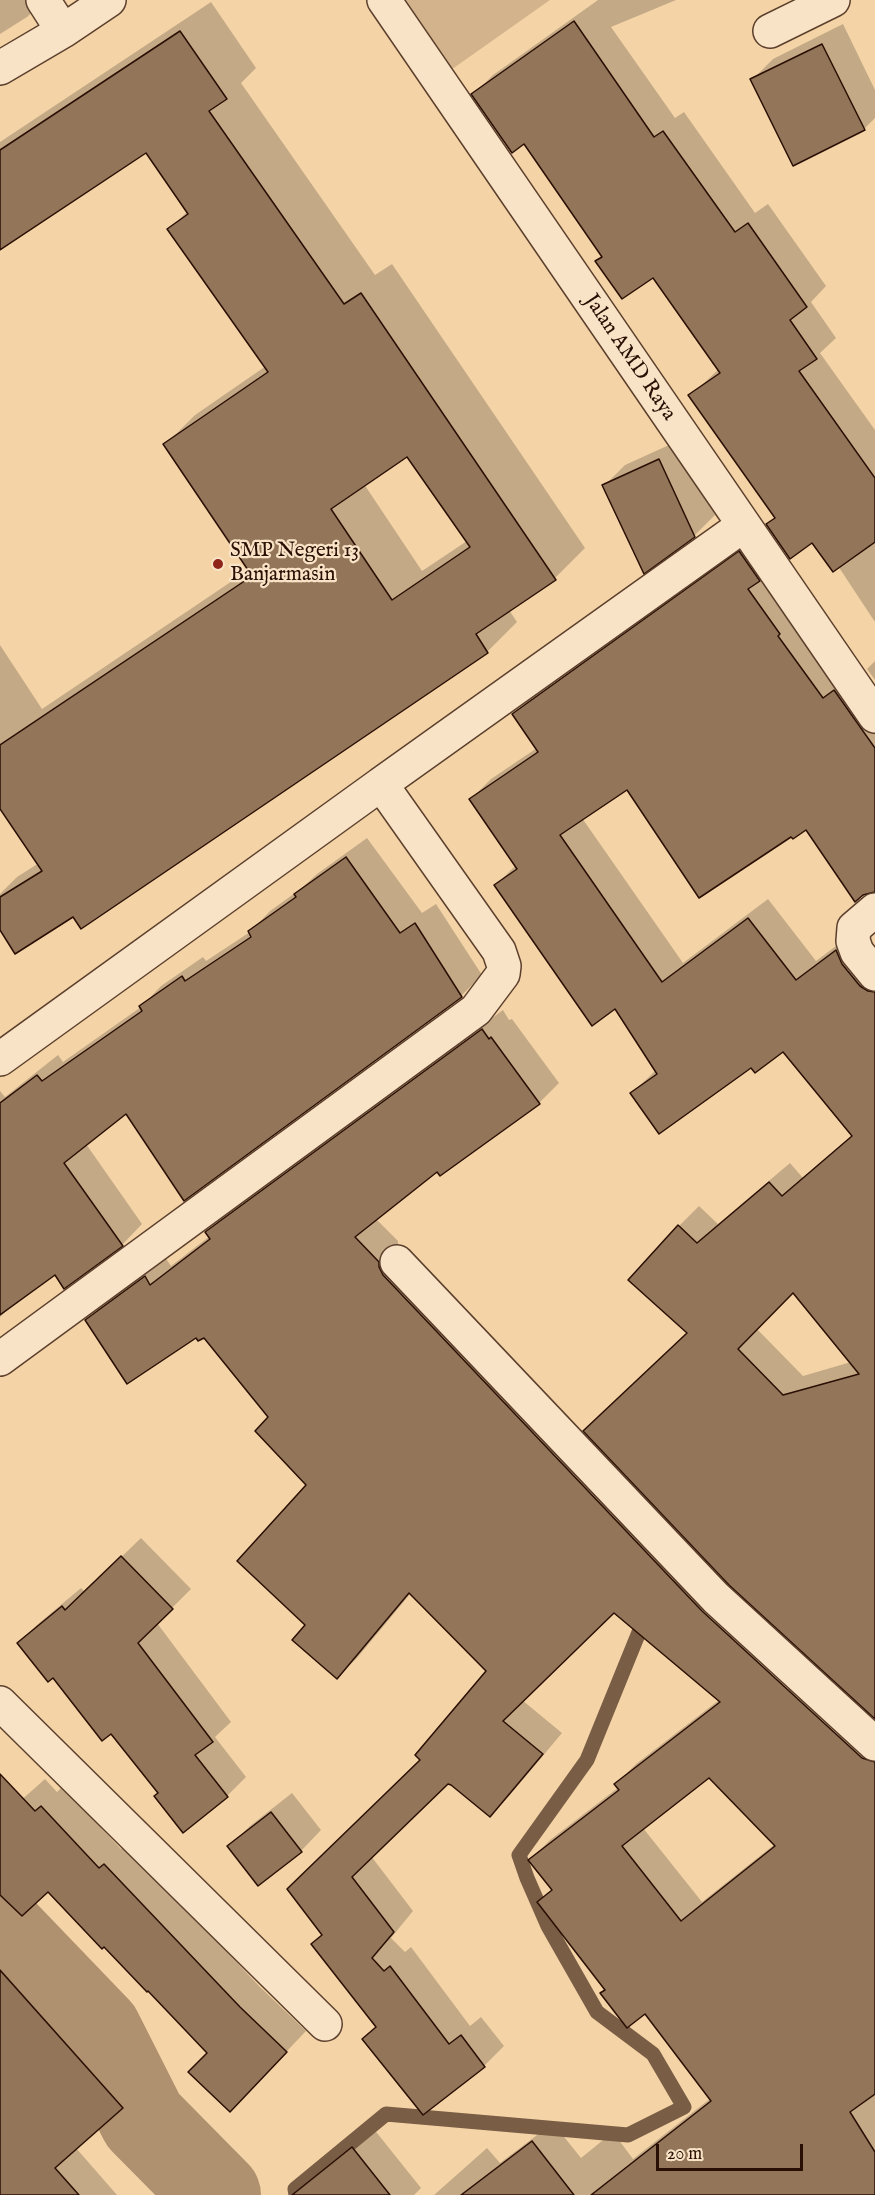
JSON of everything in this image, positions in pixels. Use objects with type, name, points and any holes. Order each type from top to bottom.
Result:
[{"type":"street","points":[[43,0],[63,31]]},
{"type":"street","points":[[0,68],[63,31],[109,0]]},
{"type":"street","name":"Jalan AMD Raya","points":[[384,0],[875,716]]},
{"type":"street","points":[[770,31],[833,0]]},
{"type":"street","points":[[0,1059],[744,525]]},
{"type":"street","points":[[0,1359],[476,1010],[503,974],[504,966],[499,951],[381,784]]},
{"type":"street","points":[[875,910],[854,928],[853,941],[857,952],[875,974]]},
{"type":"street","points":[[397,1262],[687,1569],[875,1744]]},
{"type":"street","points":[[0,1703],[325,2024]]},
{"type":"shaded area","points":[[396,0],[550,0],[448,72]]},
{"type":"building","points":[[574,21],[654,137],[663,131],[735,232],[748,223],[807,307],[790,320],[817,359],[799,371],[875,478],[875,542],[833,572],[812,543],[790,559],[766,524],[775,518],[688,395],[720,373],[653,278],[622,299],[595,261],[602,257],[524,144],[512,153],[471,94]]},
{"type":"building","points":[[180,31],[227,99],[209,111],[344,304],[361,293],[556,580],[476,634],[488,653],[81,929],[73,917],[15,954],[0,930],[0,897],[42,871],[0,809],[0,745],[252,576],[163,444],[268,372],[167,229],[188,214],[146,153],[0,250],[0,150]],"holes":[[[407,457],[470,547],[392,600],[331,509]]]},
{"type":"building","points":[[822,44],[865,130],[793,166],[750,79]]},
{"type":"building","points":[[659,459],[695,537],[644,574],[602,485]]},
{"type":"building","points":[[739,551],[760,581],[748,589],[780,634],[778,636],[823,698],[834,690],[875,748],[875,892],[863,895],[855,902],[806,830],[793,839],[791,837],[699,898],[627,790],[560,835],[662,982],[748,918],[796,980],[836,950],[842,964],[860,986],[875,992],[875,1719],[729,1585],[583,1431],[687,1333],[628,1280],[678,1225],[697,1243],[769,1182],[782,1196],[852,1136],[783,1052],[755,1073],[751,1068],[659,1134],[630,1093],[657,1074],[615,1009],[592,1026],[494,885],[517,869],[469,799],[538,752],[512,714]],"holes":[[[793,1293],[859,1374],[783,1395],[738,1349]]]},
{"type":"building","points":[[346,857],[400,933],[415,923],[462,997],[184,1201],[126,1114],[64,1163],[123,1246],[64,1289],[55,1275],[0,1315],[0,1103],[37,1075],[42,1081],[142,1011],[139,1006],[182,976],[185,981],[251,937],[248,931],[296,897],[294,894]]},
{"type":"building","points":[[482,1029],[489,1039],[491,1037],[540,1104],[440,1176],[437,1172],[355,1237],[379,1262],[383,1275],[702,1611],[862,1758],[875,1762],[875,2094],[850,2112],[875,2152],[875,2195],[591,2195],[711,2101],[645,2014],[627,2028],[600,1993],[605,1990],[537,1902],[552,1890],[528,1860],[619,1790],[614,1784],[720,1702],[614,1613],[503,1721],[543,1754],[490,1817],[448,1784],[352,1877],[394,1932],[372,1958],[384,1971],[390,1966],[449,2044],[461,2035],[485,2067],[423,2115],[362,2039],[376,2027],[311,1944],[322,1935],[287,1889],[420,1760],[415,1755],[486,1671],[409,1593],[337,1679],[292,1640],[305,1625],[237,1561],[306,1485],[255,1431],[268,1417],[204,1338],[198,1341],[196,1338],[127,1384],[85,1320],[145,1276],[150,1285],[210,1239],[205,1232]],"holes":[[[709,1778],[775,1846],[681,1921],[622,1846]]]},
{"type":"building","points":[[121,1556],[173,1609],[138,1643],[213,1742],[195,1755],[228,1797],[183,1833],[154,1796],[158,1793],[111,1734],[102,1741],[53,1678],[48,1682],[17,1643],[62,1606],[65,1610]]},
{"type":"building","points":[[0,1774],[35,1811],[41,1806],[99,1868],[104,1864],[240,2007],[287,2052],[230,2112],[188,2072],[207,2053],[48,1892],[22,1916],[0,1895]]},
{"type":"building","points":[[271,1812],[302,1852],[258,1886],[227,1846]]},
{"type":"building","points":[[0,1970],[123,2108],[55,2168],[79,2195],[0,2195]]},
{"type":"building","points":[[532,2141],[574,2195],[461,2195]]},
{"type":"building","points":[[352,2147],[390,2195],[292,2195]]},
{"type":"waterway","points":[[296,2195],[295,2189],[386,2114],[628,2135],[684,2107],[653,2054],[597,2012],[548,1926],[519,1855],[587,1760],[646,1615]]},
{"type":"waterway","points":[[0,1929],[98,2031],[143,2120],[217,2195]]},
{"type":"place","name":"SMP Negeri 13 Banjarmasin","points":[[218,564]]}]
